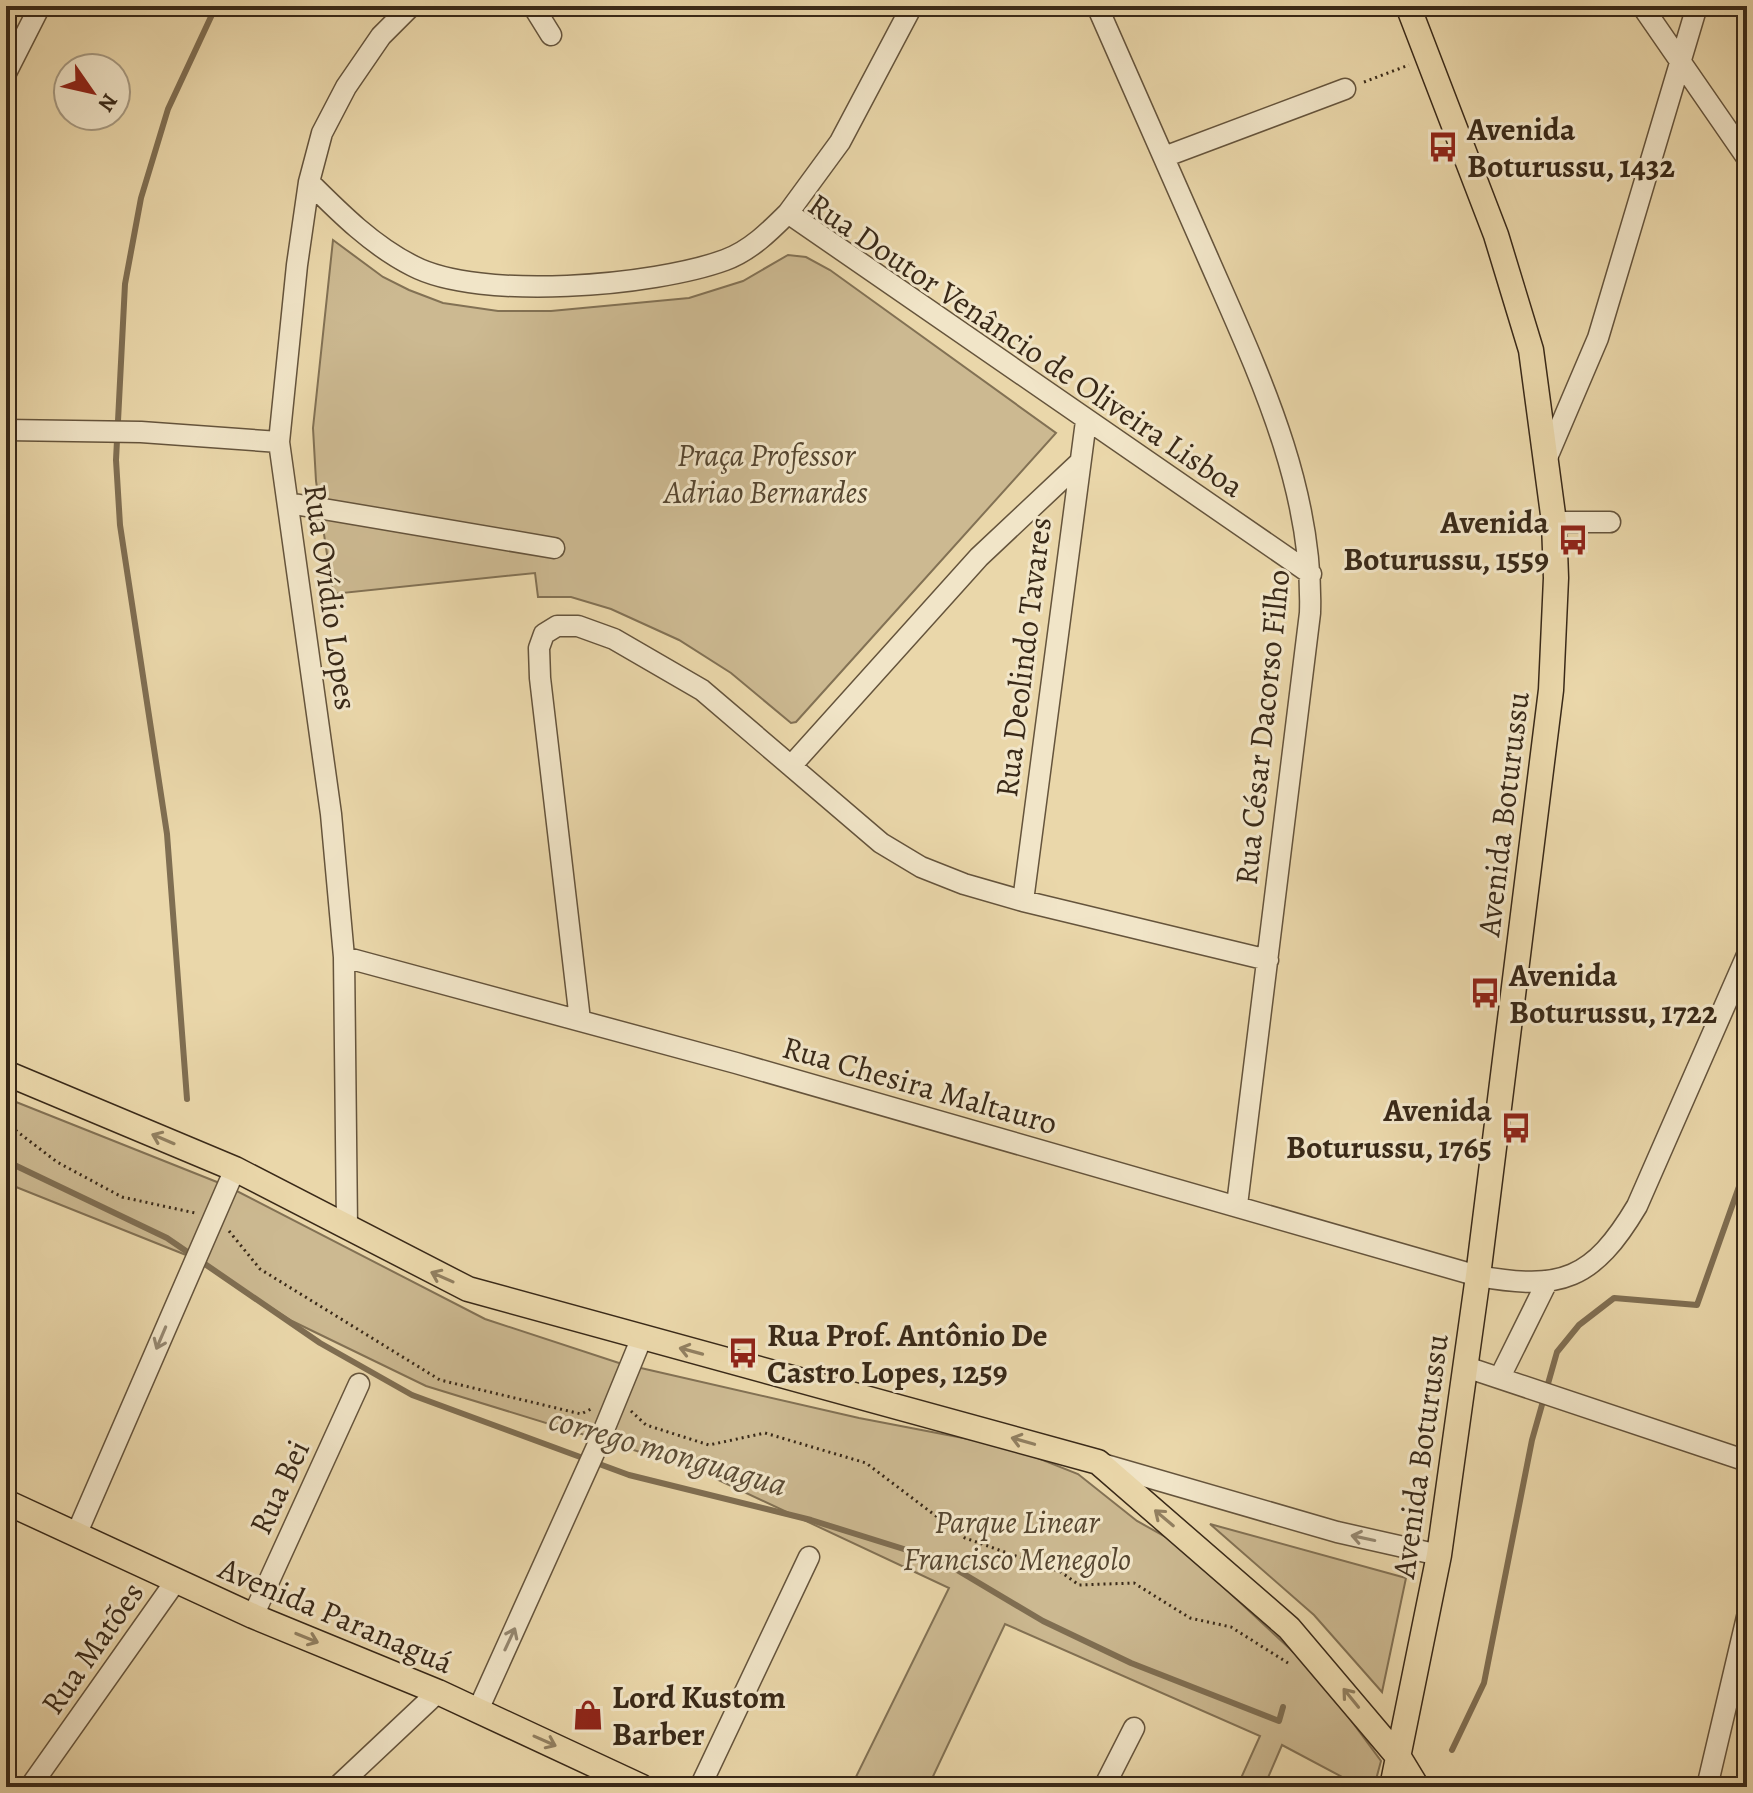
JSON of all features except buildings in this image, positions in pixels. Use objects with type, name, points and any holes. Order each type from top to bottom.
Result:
[{"type":"main road","name":"Avenida Boturussu","points":[[1392,1787],[1439,1555],[1478,1276],[1551,690],[1554,522],[1531,350],[1496,235],[1408,6]]},
{"type":"main road","points":[[6,1073],[235,1169],[468,1289],[1098,1462],[1289,1628],[1400,1759],[1417,1787]]},
{"type":"main road","name":"Avenida Paranaguá","points":[[6,1502],[175,1582],[438,1692],[642,1787]]},
{"type":"street","name":"Rua Ovídio Lopes","points":[[347,1227],[344,957],[331,814],[279,442],[297,265],[309,182],[322,133],[346,87],[381,36],[411,6]]},
{"type":"street","points":[[533,6],[551,35]]},
{"type":"street","points":[[788,213],[846,132],[912,6]]},
{"type":"street","name":"Rua César Dacorso Filho","points":[[1097,6],[1271,407],[1291,470],[1311,574],[1310,613],[1237,1205]]},
{"type":"street","points":[[1642,6],[1682,59],[1747,158]]},
{"type":"street","points":[[1546,460],[1598,338],[1697,6]]},
{"type":"street","points":[[6,73],[38,7]]},
{"type":"street","points":[[1164,157],[1345,89]]},
{"type":"street","name":"Rua Doutor Venâncio de Oliveira Lisboa","points":[[309,182],[372,239],[414,267],[447,279],[482,286],[573,283],[683,273],[727,260],[750,247],[788,213],[1311,574]]},
{"type":"street","name":"Rua Deolindo Tavares","points":[[1023,901],[1086,421]]},
{"type":"street","points":[[6,430],[141,432],[279,442]]},
{"type":"street","points":[[791,766],[979,557],[1078,464]]},
{"type":"street","points":[[288,503],[554,548]]},
{"type":"street","points":[[1554,522],[1610,522]]},
{"type":"street","points":[[580,1020],[540,678],[539,648],[544,634],[557,626],[578,626],[614,639],[661,663],[702,690],[881,843],[921,867],[964,884],[1023,901],[1268,960]]},
{"type":"street","points":[[1506,1379],[1546,1284],[1574,1274],[1597,1259],[1619,1237],[1643,1192],[1747,955]]},
{"type":"street","name":"Rua Chesira Maltauro","points":[[344,957],[580,1020],[1478,1276],[1546,1284]]},
{"type":"street","points":[[76,1535],[235,1169]]},
{"type":"street","points":[[478,1710],[599,1442],[642,1337]]},
{"type":"street","points":[[1466,1367],[1558,1395],[1747,1461]]},
{"type":"street","name":"Rua Bei","points":[[253,1616],[359,1384]]},
{"type":"street","points":[[1098,1462],[1337,1532],[1439,1555]]},
{"type":"street","points":[[700,1787],[809,1557]]},
{"type":"street","name":"Rua Matões","points":[[30,1787],[175,1582]]},
{"type":"street","points":[[1707,1787],[1747,1617]]},
{"type":"street","points":[[337,1787],[438,1692]]},
{"type":"street","points":[[1104,1787],[1134,1728]]},
{"type":"path","points":[[1345,89],[1428,57]]},
{"type":"path","points":[[6,1123],[57,1162],[122,1197],[213,1218],[260,1269],[440,1380],[581,1414],[618,1398],[646,1425],[709,1445],[765,1433],[866,1463],[965,1538],[1061,1572],[1079,1585],[1134,1583],[1190,1618],[1231,1627],[1288,1663]]},
{"type":"green space","name":"Praça Professor Adriao Bernardes","points":[[333,240],[383,277],[409,290],[443,303],[498,311],[551,311],[689,298],[743,281],[788,255],[806,257],[830,270],[1056,433],[796,722],[791,723],[731,673],[679,640],[611,609],[571,597],[538,597],[535,573],[333,594],[316,481],[313,428]]},
{"type":"green space","name":"Parque Linear Francisco Menegolo","points":[[6,1098],[227,1186],[485,1319],[619,1363],[859,1418],[1010,1447],[1078,1474],[1137,1521],[1175,1542],[1316,1673],[1381,1761],[1374,1787],[1361,1787],[1282,1745],[1264,1787],[1237,1787],[1260,1736],[1005,1624],[928,1787],[851,1787],[949,1588],[695,1469],[426,1386],[292,1321],[191,1257],[6,1183]]},
{"type":"green space","points":[[1210,1524],[1406,1578],[1382,1692],[1314,1615]]},
{"type":"waterway","points":[[187,1099],[167,834],[120,525],[116,460],[125,284],[141,198],[168,109],[216,6]]},
{"type":"waterway","name":"corrego monguagua","points":[[6,1161],[167,1238],[320,1343],[412,1395],[629,1475],[811,1520],[942,1561],[1043,1621],[1131,1663],[1279,1721],[1283,1707]]},
{"type":"waterway","points":[[1452,1750],[1484,1683],[1532,1440],[1557,1352],[1579,1325],[1614,1298],[1697,1305],[1747,1164]]},
{"type":"place","name":"Avenida Boturussu, 1432","points":[[1443,147]]},
{"type":"place","name":"Avenida Boturussu, 1559","points":[[1573,540]]},
{"type":"place","name":"Avenida Boturussu, 1722","points":[[1485,993]]},
{"type":"place","name":"Avenida Boturussu, 1765","points":[[1516,1128]]},
{"type":"place","name":"Rua Prof. Antônio De Castro Lopes, 1259","points":[[743,1353]]},
{"type":"place","name":"Lord Kustom Barber","points":[[588,1715]]}]
